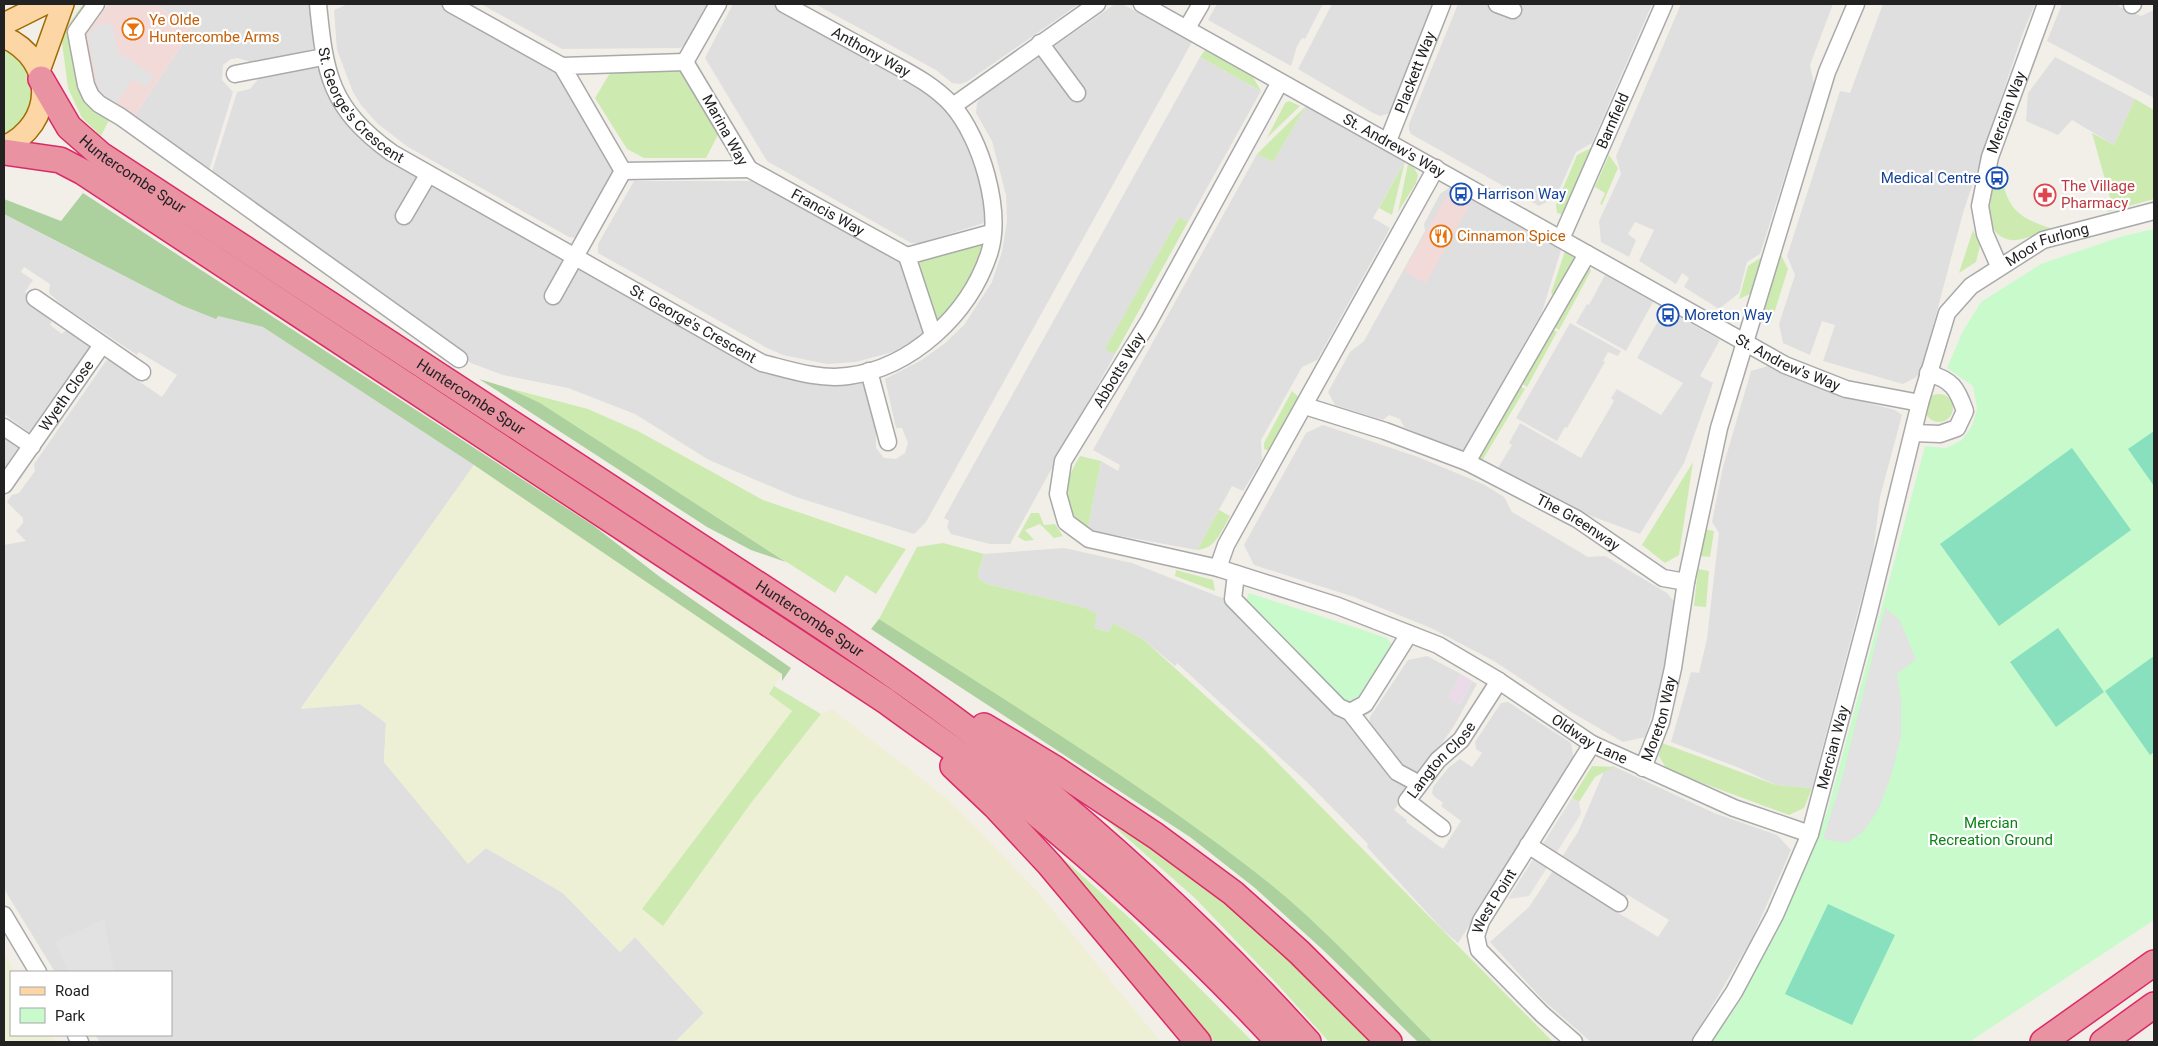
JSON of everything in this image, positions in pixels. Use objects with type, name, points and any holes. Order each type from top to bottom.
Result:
[{"type":"highway","name":"Huntercombe Spur","points":[[40,75],[69,127],[101,155],[759,585],[921,696]]},
{"type":"highway","name":"Huntercombe Spur","points":[[4,152],[60,160],[83,172],[886,701]]},
{"type":"highway","points":[[921,696],[1017,768],[1109,844],[1207,936],[1308,1042]]},
{"type":"highway","points":[[921,696],[999,734],[1182,854],[1275,929],[1389,1042]]},
{"type":"highway","points":[[886,701],[1020,832],[1083,903],[1198,1042]]},
{"type":"highway","points":[[886,701],[1004,787],[1103,870],[1176,937],[1279,1042]]},
{"type":"highway","points":[[2043,1042],[2154,963]]},
{"type":"highway","points":[[2103,1042],[2154,1006]]},
{"type":"main road","points":[[4,24],[44,4]]},
{"type":"main road","points":[[4,147],[23,136],[37,118],[42,100],[40,75],[63,4]]},
{"type":"main road","points":[[4,37],[24,49],[40,75]]},
{"type":"street","points":[[96,4],[76,32],[86,85],[95,102],[121,117],[459,359]]},
{"type":"street","name":"St. George's Crescent","points":[[318,4],[323,57],[331,81],[344,109],[368,136],[428,175],[762,363],[810,375],[847,376],[869,371],[899,360],[934,335],[956,313],[974,285],[989,252],[993,202],[980,150],[953,106]]},
{"type":"street","points":[[451,4],[562,66],[623,171],[553,296]]},
{"type":"street","points":[[562,66],[685,62],[718,4]]},
{"type":"street","name":"Anthony Way","points":[[784,4],[928,83],[953,106]]},
{"type":"street","points":[[953,106],[1096,4]]},
{"type":"street","name":"St. Andrew's Way","points":[[1142,4],[1785,365],[1846,389],[1920,403]]},
{"type":"street","points":[[1187,28],[1201,4]]},
{"type":"street","name":"Plackett Way","points":[[1388,141],[1442,4]]},
{"type":"street","name":"Barnfield","points":[[1561,239],[1664,4]]},
{"type":"street","name":"Moreton Way","points":[[1643,768],[1665,704],[1673,668],[1686,582],[1718,428],[1827,72],[1856,4]]},
{"type":"street","name":"Mercian Way","points":[[1701,1042],[1734,992],[1775,915],[1810,834],[1914,433],[1920,403],[1947,313],[1971,286],[1999,266],[1985,234],[1980,206],[1990,157],[2046,4]]},
{"type":"street","points":[[1040,43],[1076,93]]},
{"type":"street","points":[[236,74],[323,57]]},
{"type":"street","name":"Marina Way","points":[[623,171],[749,169],[685,62]]},
{"type":"street","name":"Abbotts Way","points":[[1218,568],[1089,539],[1066,522],[1058,494],[1063,461],[1149,321],[1280,82]]},
{"type":"street","points":[[1218,568],[1226,545],[1436,168]]},
{"type":"street","name":"Francis Way","points":[[749,169],[906,256]]},
{"type":"street","points":[[404,216],[428,175]]},
{"type":"street","name":"Moor Furlong","points":[[1999,266],[2043,240],[2154,210]]},
{"type":"street","points":[[934,335],[906,256],[991,233]]},
{"type":"street","points":[[1467,462],[1587,254]]},
{"type":"street","points":[[35,298],[142,372]]},
{"type":"street","name":"Wyeth Close","points":[[4,485],[102,345]]},
{"type":"street","points":[[869,371],[888,442]]},
{"type":"street","points":[[1914,433],[1940,434],[1956,428],[1965,410],[1958,391],[1944,378],[1928,373]]},
{"type":"street","name":"The Greenway","points":[[1304,406],[1385,431],[1467,462],[1578,519],[1663,578],[1686,582]]},
{"type":"street","name":"Wyeth Close","points":[[4,427],[32,446]]},
{"type":"street","name":"Oldway Lane","points":[[1218,568],[1338,606],[1438,645],[1499,682],[1592,744],[1734,808],[1810,834]]},
{"type":"street","points":[[1236,574],[1234,599],[1339,707],[1350,712],[1398,772],[1412,780]]},
{"type":"street","points":[[1350,712],[1365,704],[1409,634]]},
{"type":"street","name":"Langton Close","points":[[1442,828],[1407,800],[1438,760],[1461,740],[1499,682]]},
{"type":"street","name":"West Point","points":[[1574,1042],[1542,1014],[1479,950],[1476,936],[1481,921],[1592,744]]},
{"type":"street","points":[[1528,845],[1618,902]]},
{"type":"street","points":[[4,915],[37,971]]},
{"type":"shaded area","points":[[108,4],[156,4],[192,30],[132,120],[97,96],[85,35]]},
{"type":"shaded area","points":[[156,4],[312,4],[314,46],[312,49],[254,63],[238,58],[231,59],[223,65],[222,80],[233,92],[208,174],[132,120],[192,30]]},
{"type":"shaded area","points":[[348,4],[440,4],[554,68],[614,172],[576,238],[569,237],[408,147],[378,124],[361,105],[353,92],[337,50],[334,10]]},
{"type":"shaded area","points":[[481,4],[710,4],[685,45],[680,48],[562,49]]},
{"type":"shaded area","points":[[733,4],[773,4],[915,82],[931,94],[960,125],[985,190],[984,223],[920,243],[911,243],[767,161],[705,58]]},
{"type":"shaded area","points":[[815,4],[1079,4],[961,84],[952,83],[936,70]]},
{"type":"shaded area","points":[[1115,4],[1122,4],[1192,42],[926,522],[914,534],[796,497],[709,460],[635,414],[568,388],[503,375],[471,363],[437,336],[211,175],[237,92],[250,89],[260,77],[315,67],[358,134],[373,149],[396,164],[764,370],[829,383],[865,382],[879,431],[876,436],[876,448],[884,458],[896,459],[905,453],[908,443],[902,428],[896,428],[885,379],[920,361],[944,344],[964,325],[992,282],[1002,252],[1007,221],[1006,195],[992,141],[976,113],[977,103],[980,98]]},
{"type":"shaded area","points":[[1217,4],[1323,4],[1305,39],[1302,38],[1297,46],[1291,66],[1208,20]]},
{"type":"shaded area","points":[[1332,4],[1436,4],[1390,113],[1380,116],[1373,113],[1298,69]]},
{"type":"shaded area","points":[[1458,4],[1489,4],[1506,10],[1508,4],[1652,4],[1592,143],[1576,152],[1556,197],[1539,206],[1411,134],[1409,130],[1409,124]]},
{"type":"shaded area","points":[[1681,4],[1833,4],[1810,65],[1814,84],[1760,254],[1747,262],[1739,293],[1719,309],[1684,287],[1689,278],[1682,273],[1676,284],[1639,261],[1654,230],[1635,222],[1628,234],[1636,240],[1629,257],[1601,242],[1599,221],[1621,174],[1616,156]]},
{"type":"shaded area","points":[[1883,4],[2035,4],[2022,35],[1963,213],[1920,375],[1903,384],[1823,361],[1835,325],[1822,321],[1810,355],[1783,343],[1779,324],[1795,275],[1787,256],[1840,91],[1850,93]]},
{"type":"shaded area","points":[[2062,4],[2118,4],[2120,7],[2141,16],[2154,10],[2154,98],[2047,41]]},
{"type":"shaded area","points":[[112,23],[118,52],[154,76],[146,87],[133,79],[116,104],[99,92],[88,36],[95,26]]},
{"type":"shaded area","points":[[1200,57],[1261,91],[1188,222],[1179,217],[1106,348],[1115,354],[1010,544],[990,544],[951,534],[947,527],[949,521],[944,518]]},
{"type":"shaded area","points":[[2055,57],[2135,99],[2114,145],[2072,120],[2058,135],[2026,121],[2028,93]]},
{"type":"shaded area","points":[[1306,106],[1405,161],[1373,218],[1390,228],[1317,360],[1302,367],[1261,440],[1262,460],[1243,491],[1232,486],[1197,550],[1094,531],[1088,527],[1101,461],[1118,471],[1120,465],[1093,450],[1257,154],[1273,162]]},
{"type":"shaded area","points":[[634,181],[755,181],[901,260],[924,331],[922,335],[896,351],[856,362],[827,364],[783,355],[767,348],[598,253],[598,244]]},
{"type":"shaded area","points":[[1449,188],[1460,190],[1561,250],[1542,312],[1504,379],[1499,397],[1469,446],[1460,452],[1404,427],[1400,419],[1389,415],[1383,420],[1335,405],[1328,392],[1350,352],[1364,341],[1425,231],[1424,224],[1440,194]]},
{"type":"shaded area","points":[[1447,195],[1469,206],[1426,283],[1404,271]]},
{"type":"shaded area","points":[[4,214],[81,254],[218,316],[263,327],[474,465],[301,708],[360,704],[386,723],[384,762],[468,863],[486,848],[563,893],[620,952],[635,937],[704,1013],[675,1042],[100,1042],[96,1036],[172,1036],[172,971],[54,971],[4,889],[4,545],[26,541],[16,531],[23,523],[23,518],[7,502],[12,495],[19,493],[35,471],[34,464],[106,361],[110,359],[135,375],[134,378],[162,397],[177,375],[139,352],[137,355],[62,305],[49,293],[50,284],[24,267],[21,272],[33,280],[25,292],[55,314],[50,325],[62,334],[66,330],[80,337],[89,345],[90,350],[37,433],[30,433],[4,414]]},
{"type":"shaded area","points":[[1605,275],[1653,302],[1626,351],[1576,323],[1587,304],[1589,305]]},
{"type":"shaded area","points":[[1665,309],[1720,340],[1700,376],[1713,383],[1684,463],[1640,534],[1564,506],[1498,468],[1512,445],[1509,443],[1520,423],[1581,458],[1614,401],[1611,398],[1617,389],[1661,415],[1683,383],[1637,358]]},
{"type":"shaded area","points":[[1570,323],[1621,351],[1618,356],[1608,352],[1603,361],[1605,362],[1567,428],[1565,427],[1557,441],[1516,418]]},
{"type":"shaded area","points":[[1768,366],[1853,399],[1895,410],[1902,415],[1880,497],[1873,554],[1812,788],[1776,785],[1742,769],[1671,742],[1691,672],[1699,673],[1707,639],[1719,533],[1712,522],[1723,467],[1751,371]]},
{"type":"shaded area","points":[[1323,425],[1418,457],[1483,484],[1504,497],[1512,512],[1588,557],[1605,556],[1667,593],[1677,605],[1660,688],[1645,737],[1623,742],[1571,712],[1494,661],[1431,628],[1354,597],[1254,565],[1244,545],[1306,433]]},
{"type":"shaded area","points":[[4,427],[25,443],[4,480]]},
{"type":"shaded area","points":[[1064,548],[1132,563],[1225,599],[1369,725],[1370,717],[1408,660],[1427,656],[1461,674],[1449,698],[1460,704],[1472,681],[1477,684],[1454,726],[1394,810],[1407,820],[1406,822],[1443,849],[1461,821],[1441,806],[1443,803],[1432,793],[1433,787],[1449,767],[1460,759],[1472,767],[1482,753],[1476,749],[1475,742],[1501,703],[1508,702],[1571,743],[1574,761],[1458,943],[1443,930],[1367,847],[1368,844],[1308,783],[1177,663],[1175,666],[1144,640],[1113,623],[1109,632],[1094,628],[1083,607],[987,584],[979,579],[978,573],[984,554]]},
{"type":"shaded area","points":[[1885,608],[1899,619],[1916,659],[1897,674],[1901,699],[1901,737],[1890,779],[1878,810],[1863,832],[1847,843],[1823,839],[1841,782]]},
{"type":"shaded area","points":[[1461,674],[1472,681],[1460,704],[1448,698]]},
{"type":"shaded area","points":[[1613,766],[1714,813],[1777,835],[1791,850],[1752,938],[1691,1042],[1591,1042],[1543,1000],[1490,942],[1529,907],[1556,866],[1619,908],[1617,912],[1658,937],[1669,920],[1628,895],[1622,899],[1560,860],[1578,832],[1605,769]]},
{"type":"shaded area","points":[[1572,798],[1579,802],[1581,814],[1529,896],[1508,899]]},
{"type":"shaded area","points":[[104,919],[114,971],[68,971],[55,942]]},
{"type":"green space","points":[[83,4],[89,4],[71,29],[79,79],[110,118],[101,136],[82,118],[68,88],[61,35]]},
{"type":"green space","points":[[4,49],[22,61],[31,75],[34,91],[26,122],[4,140]]},
{"type":"green space","points":[[1205,50],[1253,77],[1261,91],[1200,57]]},
{"type":"green space","points":[[672,67],[690,77],[720,131],[706,158],[644,158],[627,149],[595,98],[613,68]]},
{"type":"green space","points":[[2135,99],[2154,110],[2154,199],[2107,212],[2111,201],[2092,133],[2114,145]]},
{"type":"green space","points":[[1289,101],[1300,106],[1267,138],[1285,103]]},
{"type":"green space","points":[[1306,106],[1273,162],[1257,154]]},
{"type":"green space","points":[[1595,146],[1563,215],[1557,213],[1556,205],[1577,155]]},
{"type":"green space","points":[[1609,155],[1618,168],[1602,205],[1600,204],[1605,193],[1595,187]]},
{"type":"green space","points":[[1405,161],[1392,215],[1379,208]]},
{"type":"green space","points":[[1408,164],[1414,168],[1418,175],[1416,183],[1398,212]]},
{"type":"green space","points":[[1999,165],[2005,190],[2014,208],[2028,219],[2053,229],[2026,238],[2011,240],[2000,236],[1994,229],[1990,208]]},
{"type":"green space","points":[[83,193],[594,526],[660,577],[791,668],[782,681],[782,674],[474,465],[263,327],[218,316],[216,319],[181,305],[4,214],[4,199],[61,221]]},
{"type":"green space","points":[[1179,217],[1188,222],[1115,354],[1105,349]]},
{"type":"green space","name":"Mercian Recreation Ground","points":[[2154,229],[2154,920],[1969,1042],[1712,1042],[1740,1001],[1782,920],[1827,813],[1925,446],[1946,448],[1962,440],[1972,426],[1977,409],[1973,386],[1947,368],[1963,331],[1981,302],[2041,264],[2123,236]]},
{"type":"green space","points":[[1973,230],[1980,246],[1976,262],[1959,273]]},
{"type":"green space","points":[[978,240],[984,244],[977,269],[960,300],[937,322],[918,262],[919,258]]},
{"type":"green space","points":[[1565,251],[1577,258],[1556,297],[1551,293]]},
{"type":"green space","points":[[1780,253],[1788,269],[1771,323],[1761,312]]},
{"type":"green space","points":[[1766,254],[1752,293],[1739,299],[1748,266]]},
{"type":"green space","points":[[1589,266],[1591,271],[1559,330],[1553,326]]},
{"type":"green space","points":[[1552,329],[1557,332],[1527,387],[1521,383]]},
{"type":"green space","points":[[479,379],[508,388],[540,403],[786,562],[751,550],[707,527]]},
{"type":"green space","points":[[1520,386],[1525,389],[1482,461],[1480,457]]},
{"type":"green space","points":[[508,388],[588,409],[638,431],[763,500],[906,549],[876,594],[846,575],[835,593],[540,404]]},
{"type":"green space","points":[[1292,391],[1301,399],[1272,452],[1264,449],[1264,443]]},
{"type":"green space","points":[[1939,394],[1949,398],[1953,408],[1949,418],[1939,422],[1929,418],[1925,408],[1929,398]]},
{"type":"green space","points":[[2154,431],[2154,486],[2128,449]]},
{"type":"green space","points":[[2072,448],[2131,530],[1999,626],[1940,544]]},
{"type":"green space","points":[[1080,456],[1101,461],[1088,527],[1084,530],[1072,511],[1067,494],[1070,476]]},
{"type":"green space","points":[[1693,462],[1679,555],[1665,563],[1642,545]]},
{"type":"green space","points":[[474,465],[782,674],[769,694],[792,711],[642,910],[664,925],[751,803],[821,714],[832,709],[949,800],[1038,892],[1161,1042],[675,1042],[704,1013],[635,937],[620,952],[563,893],[486,848],[468,864],[384,762],[386,723],[360,704],[301,709]]},
{"type":"green space","points":[[1219,510],[1230,516],[1224,528],[1213,543],[1204,549],[1197,550]]},
{"type":"green space","points":[[1031,513],[1039,513],[1044,525],[1055,524],[1063,536],[1054,538],[1040,524],[1025,530],[1034,540],[1025,541],[1018,537]]},
{"type":"green space","points":[[1704,529],[1714,531],[1710,557],[1699,556]]},
{"type":"green space","points":[[943,543],[984,554],[978,573],[979,579],[987,584],[1083,607],[1097,614],[1094,628],[1109,632],[1113,623],[1144,640],[1262,747],[1553,1042],[1433,1042],[1320,928],[1260,876],[879,619],[917,547]]},
{"type":"green space","points":[[1698,569],[1709,571],[1706,607],[1694,606]]},
{"type":"green space","points":[[1176,570],[1213,580],[1215,591],[1175,576]]},
{"type":"green space","points":[[1249,593],[1387,638],[1392,645],[1358,697],[1348,701],[1336,693],[1245,602]]},
{"type":"green space","points":[[879,619],[1167,807],[1259,875],[1327,934],[1433,1042],[1418,1042],[1322,949],[1255,888],[1190,837],[871,629]]},
{"type":"green space","points":[[2058,628],[2104,692],[2056,727],[2010,662]]},
{"type":"green space","points":[[2154,656],[2154,752],[2150,755],[2105,691]]},
{"type":"green space","points":[[774,686],[821,714],[751,803],[663,926],[642,909],[792,711],[769,694]]},
{"type":"green space","points":[[1662,743],[1776,785],[1812,788],[1804,808],[1789,815],[1667,770],[1659,756]]},
{"type":"green space","points":[[1592,766],[1614,767],[1595,777],[1579,802],[1572,798]]},
{"type":"green space","points":[[1094,809],[1102,812],[1247,918],[1372,1042],[1329,1042],[1196,899]]},
{"type":"green space","points":[[1032,831],[1133,921],[1253,1042],[1210,1042]]},
{"type":"green space","points":[[1828,904],[1895,935],[1852,1025],[1785,994]]},
{"type":"green space","points":[[4,954],[14,971],[10,971],[10,1036],[52,1036],[56,1042],[4,1042]]},
{"type":"place","name":"Ye Olde Huntercombe Arms","points":[[133,29]]},
{"type":"place","name":"Medical Centre","points":[[1997,178]]},
{"type":"place","name":"Harrison Way","points":[[1461,194]]},
{"type":"place","name":"The Village Pharmacy","points":[[2045,195]]},
{"type":"place","name":"Cinnamon Spice","points":[[1441,236]]},
{"type":"place","name":"Moreton Way","points":[[1668,315]]}]
